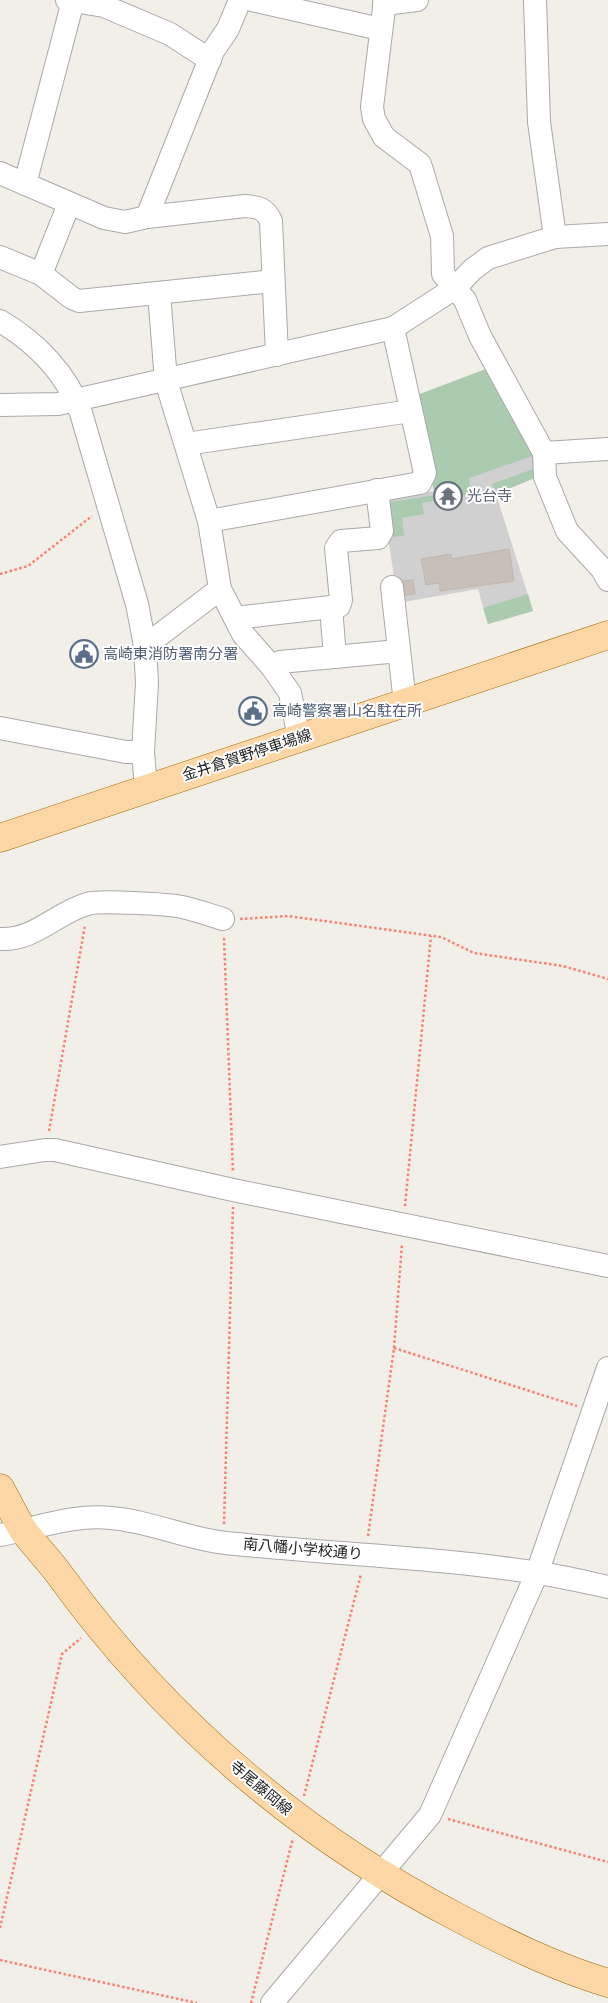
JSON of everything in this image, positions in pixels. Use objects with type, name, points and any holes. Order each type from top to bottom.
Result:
[{"type":"main road","name":"金井倉賀野停車場線","points":[[0,838],[608,634]]},
{"type":"main road","name":"寺尾藤岡線","points":[[0,1488],[12,1532],[166,1703],[243,1775],[298,1818],[412,1894],[514,1947],[608,1983]]},
{"type":"street","points":[[25,184],[70,0],[104,6],[170,34],[210,60]]},
{"type":"street","points":[[147,217],[213,51],[228,29],[240,0]]},
{"type":"street","points":[[252,0],[380,29]]},
{"type":"street","points":[[416,0],[384,2],[372,107],[374,119],[384,137],[420,164],[442,236],[443,274],[465,300],[480,336],[544,453],[545,477],[567,531],[602,569],[608,580]]},
{"type":"street","points":[[535,0],[539,122],[555,237]]},
{"type":"street","points":[[0,173],[104,218],[126,222],[147,217],[245,206],[260,208],[267,212],[271,221],[277,355]]},
{"type":"street","points":[[42,274],[69,204]]},
{"type":"street","points":[[0,405],[58,404],[393,328],[456,288],[472,270],[488,258],[555,237],[608,234]]},
{"type":"street","points":[[0,257],[42,274],[72,298],[79,301],[273,282]]},
{"type":"street","points":[[159,293],[166,381],[209,521],[220,589],[243,634],[272,667],[290,693],[300,738]]},
{"type":"street","points":[[0,320],[29,340],[47,358],[68,385],[76,400],[137,604],[145,646],[147,683],[142,752],[146,788]]},
{"type":"street","points":[[209,521],[420,482],[425,473],[393,328]]},
{"type":"street","points":[[186,444],[411,411]]},
{"type":"street","points":[[544,453],[608,449]]},
{"type":"street","points":[[235,618],[339,606],[341,600],[336,548],[341,541],[378,538],[382,531],[376,490]]},
{"type":"street","points":[[392,588],[405,703]]},
{"type":"street","points":[[145,646],[220,589]]},
{"type":"street","points":[[331,607],[335,657]]},
{"type":"street","points":[[272,667],[280,662],[399,651]]},
{"type":"street","points":[[0,728],[126,752],[142,752]]},
{"type":"street","points":[[0,939],[13,940],[35,932],[60,915],[89,903],[181,906],[223,919]]},
{"type":"street","points":[[0,1157],[45,1150],[608,1266]]},
{"type":"street","points":[[272,2003],[430,1815],[537,1573],[608,1368]]},
{"type":"street","name":"南八幡小学校通り","points":[[12,1532],[75,1518],[112,1518],[223,1543],[366,1555],[537,1573],[608,1587]]},
{"type":"path","points":[[0,574],[28,566],[90,517],[109,508]]},
{"type":"path","points":[[45,1150],[89,903]]},
{"type":"path","points":[[223,1543],[233,1190],[223,919],[288,916],[440,937],[474,953],[563,966],[608,979]]},
{"type":"path","points":[[251,2003],[366,1555],[394,1348],[403,1224],[432,936]]},
{"type":"path","points":[[394,1348],[593,1411]]},
{"type":"path","points":[[0,1928],[62,1654],[96,1626]]},
{"type":"path","points":[[430,1815],[608,1862]]},
{"type":"path","points":[[0,1960],[197,2003]]},
{"type":"shaded area","name":"光台寺","points":[[486,369],[538,461],[537,477],[496,494],[533,611],[488,624],[478,589],[398,603],[382,498],[434,491],[412,397]]},
{"type":"green space","points":[[486,369],[535,455],[469,478],[471,494],[422,503],[424,514],[402,518],[404,536],[390,537],[385,503],[435,495],[412,397]]},
{"type":"green space","points":[[533,469],[537,477],[496,494],[492,484]]},
{"type":"green space","points":[[528,594],[533,611],[488,624],[483,608]]},
{"type":"building","points":[[509,549],[514,581],[440,591],[439,583],[426,585],[421,559],[451,554],[452,559]]},
{"type":"building","points":[[413,580],[415,594],[406,595],[403,581]]},
{"type":"place","name":"光台寺","points":[[448,496]]},
{"type":"place","name":"高崎東消防署南分署","points":[[84,654]]},
{"type":"place","name":"高崎警察署山名駐在所","points":[[253,711]]}]
